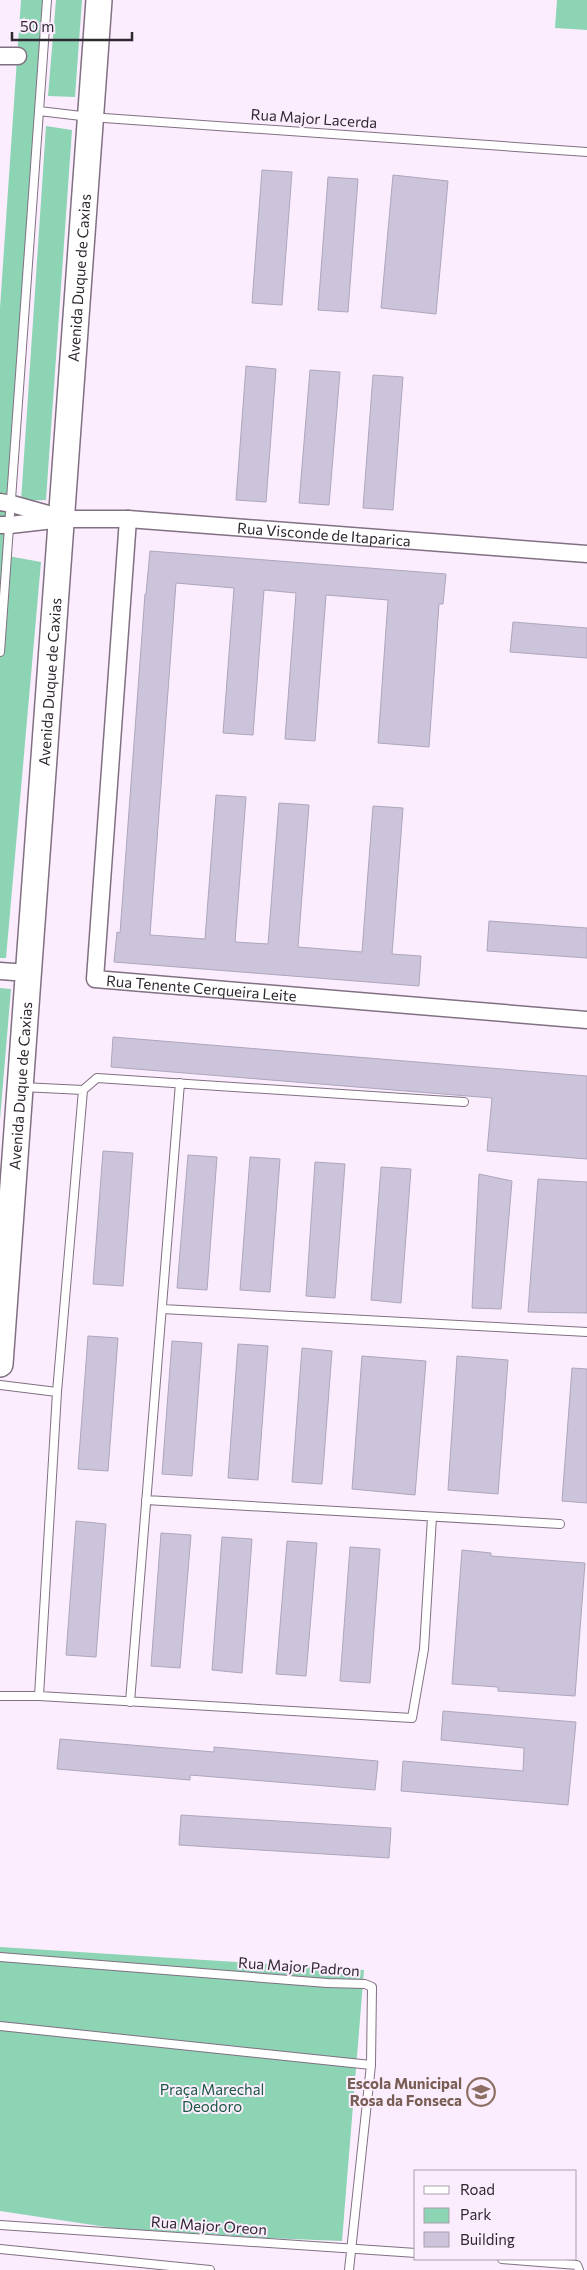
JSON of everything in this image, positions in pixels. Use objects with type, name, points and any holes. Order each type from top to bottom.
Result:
[{"type":"main road","name":"Avenida Duque de Caxias","points":[[0,1364],[99,0]]},
{"type":"street","points":[[0,56],[18,56]]},
{"type":"street","name":"Rua Visconde de Itaparica","points":[[6,503],[62,519]]},
{"type":"street","name":"Rua Visconde de Itaparica","points":[[5,525],[62,519],[128,519],[587,554]]},
{"type":"street","name":"Rua Tenente Cerqueira Leite","points":[[128,519],[95,979],[587,1020]]},
{"type":"street","points":[[0,971],[28,973]]},
{"type":"lane","points":[[0,652],[6,503],[47,0]]},
{"type":"lane","name":"Rua Major Lacerda","points":[[39,111],[90,117],[587,152]]},
{"type":"lane","points":[[20,1087],[83,1090],[97,1078],[464,1102]]},
{"type":"lane","points":[[130,1702],[180,1083]]},
{"type":"lane","points":[[39,1696],[57,1392],[83,1090]]},
{"type":"lane","points":[[162,1309],[587,1332]]},
{"type":"lane","points":[[0,1386],[57,1392]]},
{"type":"lane","points":[[146,1500],[560,1524]]},
{"type":"lane","points":[[0,1696],[39,1696],[412,1718],[424,1650],[432,1517]]},
{"type":"lane","name":"Rua Major Padron","points":[[0,1956],[327,1983],[365,1984],[372,1987],[371,2065],[349,2270]]},
{"type":"lane","points":[[0,2026],[371,2065]]},
{"type":"lane","name":"Rua Major Oreon","points":[[0,2225],[414,2253]]},
{"type":"lane","points":[[0,2249],[210,2270]]},
{"type":"lane","points":[[518,2260],[577,2265],[579,2270]]},
{"type":"green space","points":[[21,0],[46,0],[8,556],[41,562],[6,958],[0,958],[0,308]]},
{"type":"green space","points":[[56,0],[82,0],[75,97],[48,96]]},
{"type":"green space","points":[[557,0],[587,0],[587,30],[555,28]]},
{"type":"green space","points":[[46,126],[72,130],[46,500],[21,501]]},
{"type":"green space","points":[[0,988],[11,989],[0,1119]]},
{"type":"green space","name":"Praça Marechal Deodoro","points":[[0,1947],[364,1970],[342,2241],[113,2228],[0,2211]]},
{"type":"building","points":[[262,170],[292,172],[282,305],[252,303]]},
{"type":"building","points":[[393,175],[448,181],[436,314],[381,308]]},
{"type":"building","points":[[328,177],[358,179],[348,312],[318,310]]},
{"type":"building","points":[[246,366],[276,369],[266,502],[236,500]]},
{"type":"building","points":[[310,370],[340,372],[329,505],[299,503]]},
{"type":"building","points":[[373,375],[403,377],[393,510],[363,508]]},
{"type":"building","points":[[150,551],[446,574],[443,604],[439,604],[429,747],[378,743],[388,600],[326,595],[315,741],[285,739],[296,593],[264,590],[253,735],[223,733],[234,588],[176,583],[150,935],[205,939],[216,795],[246,797],[235,942],[268,944],[279,803],[309,805],[298,947],[362,952],[373,806],[403,808],[392,954],[421,956],[419,986],[114,962],[117,932],[120,933],[145,594]]},
{"type":"building","points":[[513,622],[587,628],[587,658],[510,652]]},
{"type":"building","points":[[489,921],[587,928],[587,958],[487,951]]},
{"type":"building","points":[[113,1037],[587,1076],[587,1159],[487,1151],[492,1098],[111,1067]]},
{"type":"building","points":[[103,1151],[133,1153],[123,1286],[93,1284]]},
{"type":"building","points":[[188,1155],[217,1157],[207,1290],[177,1288]]},
{"type":"building","points":[[250,1157],[280,1159],[270,1292],[240,1290]]},
{"type":"building","points":[[315,1162],[345,1164],[335,1298],[306,1296]]},
{"type":"building","points":[[381,1167],[411,1169],[401,1303],[371,1300]]},
{"type":"building","points":[[479,1174],[512,1181],[501,1309],[472,1308]]},
{"type":"building","points":[[538,1179],[587,1182],[587,1313],[528,1312]]},
{"type":"building","points":[[88,1336],[118,1338],[108,1471],[78,1469]]},
{"type":"building","points":[[172,1341],[202,1343],[192,1476],[162,1474]]},
{"type":"building","points":[[238,1344],[268,1346],[258,1480],[228,1478]]},
{"type":"building","points":[[302,1348],[332,1351],[322,1484],[292,1482]]},
{"type":"building","points":[[362,1356],[426,1361],[415,1495],[352,1489]]},
{"type":"building","points":[[457,1356],[508,1360],[498,1494],[448,1490]]},
{"type":"building","points":[[572,1368],[587,1369],[587,1503],[562,1501]]},
{"type":"building","points":[[76,1521],[106,1524],[96,1657],[66,1655]]},
{"type":"building","points":[[161,1533],[191,1535],[180,1668],[151,1666]]},
{"type":"building","points":[[222,1537],[252,1539],[242,1673],[212,1670]]},
{"type":"building","points":[[287,1541],[317,1543],[306,1676],[276,1674]]},
{"type":"building","points":[[350,1547],[380,1549],[370,1683],[340,1681]]},
{"type":"building","points":[[462,1550],[491,1553],[491,1556],[585,1563],[575,1696],[498,1691],[498,1687],[452,1684]]},
{"type":"building","points":[[443,1711],[576,1722],[568,1805],[401,1791],[403,1761],[523,1771],[524,1748],[441,1740]]},
{"type":"building","points":[[60,1739],[214,1752],[214,1747],[378,1761],[375,1790],[190,1775],[190,1780],[57,1769]]},
{"type":"building","points":[[181,1815],[391,1828],[389,1858],[179,1845]]},
{"type":"place","name":"Escola Municipal Rosa da Fonseca","points":[[481,2092]]}]
